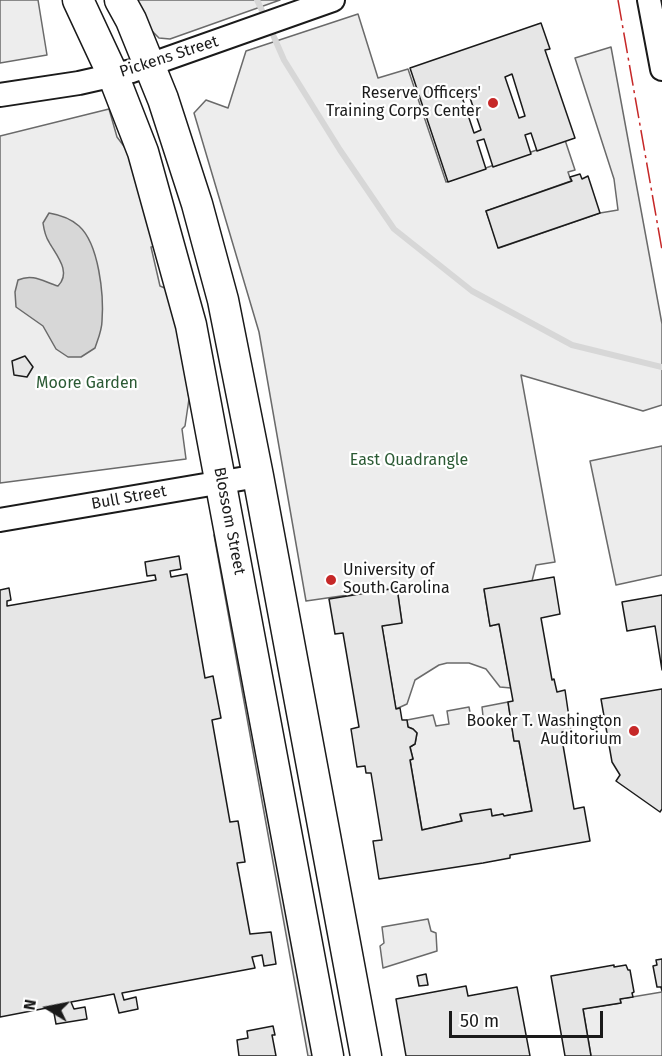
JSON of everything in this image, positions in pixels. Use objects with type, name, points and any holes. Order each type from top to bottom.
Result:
[{"type":"main road","name":"Blossom Street","points":[[78,0],[114,75],[143,152],[189,314],[328,1056]]},
{"type":"main road","points":[[120,0],[131,20],[163,99],[197,204],[223,300],[366,1056]]},
{"type":"street","points":[[649,0],[662,69]]},
{"type":"street","name":"Pickens Street","points":[[0,95],[114,75],[150,65],[324,1]]},
{"type":"street","name":"Bull Street","points":[[0,520],[258,476]]},
{"type":"shaded area","points":[[0,0],[38,0],[47,55],[0,63]]},
{"type":"shaded area","points":[[132,0],[280,0],[170,39],[159,38],[152,31]]},
{"type":"shaded area","points":[[358,14],[378,78],[408,69],[446,182],[565,140],[575,170],[568,172],[571,181],[486,211],[499,248],[600,213],[618,210],[614,179],[575,58],[611,47],[662,324],[662,405],[643,411],[521,375],[555,562],[536,565],[532,581],[484,590],[490,626],[499,624],[511,688],[500,687],[486,669],[469,663],[447,663],[439,665],[415,680],[407,704],[396,709],[382,626],[402,622],[397,588],[306,601],[259,332],[194,113],[206,100],[228,108],[246,51]]},
{"type":"shaded area","name":"Moore Garden","points":[[109,109],[117,137],[135,161],[157,246],[151,247],[160,286],[167,289],[179,317],[189,399],[185,426],[182,429],[186,459],[0,483],[0,136]]},
{"type":"shaded area","points":[[49,213],[65,217],[79,226],[91,245],[99,270],[102,298],[101,328],[95,348],[81,357],[68,357],[56,349],[43,326],[16,307],[15,292],[18,280],[29,277],[58,286],[62,281],[63,269],[48,240],[43,223]]},
{"type":"shaded area","points":[[662,446],[662,575],[616,585],[590,461]]},
{"type":"shaded area","points":[[214,535],[218,535],[292,929],[289,930],[290,934],[293,933],[315,1056],[308,1056]]},
{"type":"shaded area","points":[[508,702],[514,741],[519,741],[532,811],[504,816],[503,814],[492,816],[491,810],[460,815],[462,821],[422,830],[410,760],[413,759],[410,747],[415,744],[417,733],[408,727],[407,720],[433,715],[436,726],[449,724],[447,711],[469,707],[471,718],[483,716],[482,707]]},
{"type":"shaded area","points":[[428,919],[431,931],[436,933],[437,951],[383,968],[380,946],[384,943],[382,927]]},
{"type":"shaded area","points":[[662,992],[662,1056],[591,1056],[583,1009],[621,1003],[620,999]]},
{"type":"building","name":"Reserve Officers' Training Corps Center","points":[[541,23],[550,49],[545,50],[575,138],[537,151],[531,133],[525,135],[531,154],[493,167],[484,139],[477,141],[486,169],[448,182],[410,68]],"holes":[[[512,74],[525,116],[519,118],[505,77]],[[467,89],[481,130],[474,133],[460,91]]]},
{"type":"building","points":[[580,174],[582,179],[588,176],[600,213],[498,248],[486,211],[572,181],[570,177]]},
{"type":"building","points":[[25,356],[33,367],[27,377],[14,375],[12,361]]},
{"type":"building","points":[[179,556],[181,569],[170,571],[171,577],[187,574],[205,678],[213,676],[221,718],[212,720],[230,822],[238,821],[245,862],[237,863],[250,934],[271,932],[276,964],[264,966],[262,955],[252,957],[255,968],[122,993],[124,1000],[136,997],[138,1009],[119,1013],[114,994],[71,1002],[74,1009],[85,1007],[87,1019],[56,1024],[54,1013],[58,1012],[57,1006],[0,1017],[0,590],[9,588],[11,600],[7,601],[7,606],[156,580],[155,575],[147,576],[145,562]]},
{"type":"building","points":[[554,577],[560,614],[541,618],[552,680],[554,679],[557,692],[565,690],[571,731],[562,732],[574,809],[584,807],[590,841],[510,855],[510,858],[483,863],[379,879],[373,841],[382,840],[371,773],[366,773],[365,766],[357,767],[351,729],[359,727],[343,633],[335,634],[329,599],[397,588],[402,623],[382,626],[396,709],[400,708],[402,720],[407,720],[408,727],[417,733],[415,744],[410,747],[413,759],[410,760],[422,830],[462,821],[460,814],[491,809],[492,816],[503,814],[504,816],[532,811],[519,741],[514,741],[508,702],[513,701],[499,624],[490,626],[484,589]]},
{"type":"building","points":[[662,595],[662,670],[655,626],[627,631],[622,602]]},
{"type":"building","name":"Booker T. Washington Auditorium","points":[[662,689],[662,809],[660,812],[616,781],[620,775],[612,762],[601,699]]},
{"type":"building","points":[[662,959],[662,991],[661,987],[657,987],[653,966],[657,965],[656,960]]},
{"type":"building","points":[[614,965],[614,967],[626,965],[630,970],[633,997],[620,999],[621,1003],[583,1009],[591,1056],[565,1056],[551,976]]},
{"type":"building","points":[[426,974],[428,985],[419,986],[417,976]]},
{"type":"building","points":[[466,986],[468,996],[517,987],[530,1056],[406,1056],[396,999]]},
{"type":"building","points":[[273,1026],[275,1035],[272,1035],[276,1056],[239,1056],[237,1040],[248,1038],[247,1031]]},
{"type":"waterway","points":[[257,0],[266,19]]},
{"type":"waterway","points":[[270,28],[284,60],[340,150],[394,229],[472,291],[572,345],[662,367]]},
{"type":"power","points":[[618,0],[662,250]]},
{"type":"place","name":"Reserve Officers' Training Corps Center","points":[[493,103]]},
{"type":"place","name":"University of South Carolina","points":[[331,580]]},
{"type":"place","name":"Booker T. Washington Auditorium","points":[[634,731]]},
{"type":"park label","name":"East Quadrangle","points":[[409,461]]}]
